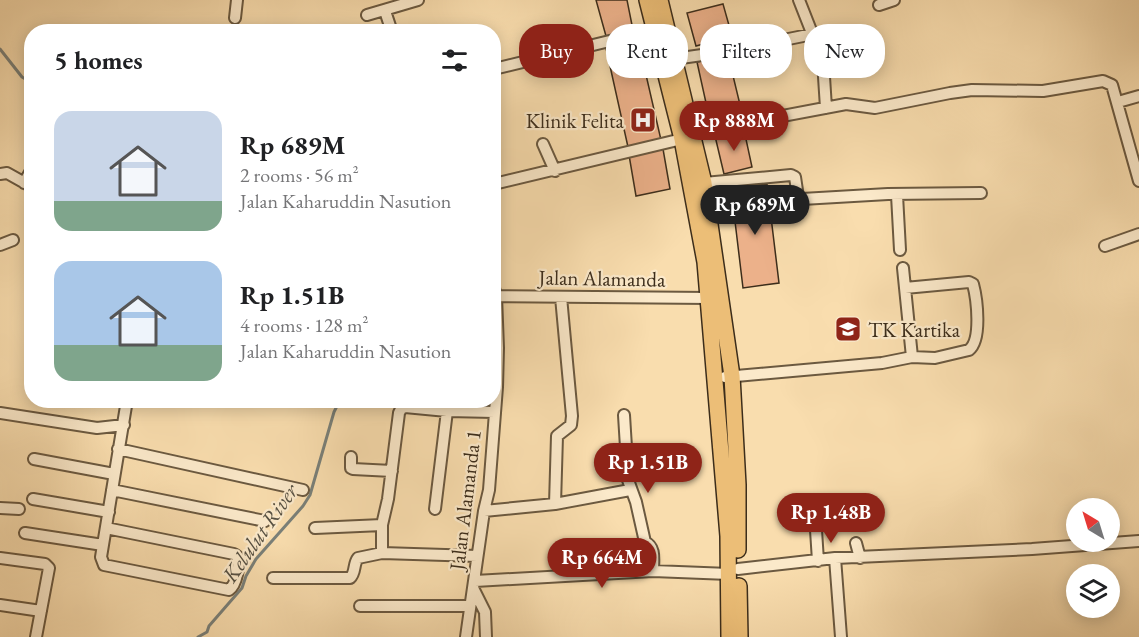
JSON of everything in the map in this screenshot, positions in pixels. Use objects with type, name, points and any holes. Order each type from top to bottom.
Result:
[{"type":"highway","points":[[647,0],[653,24]]},
{"type":"highway","points":[[660,0],[666,24]]},
{"type":"highway","points":[[669,78],[704,183],[732,376],[738,485],[729,637]]},
{"type":"highway","points":[[677,78],[710,298],[728,536],[734,571],[740,637]]},
{"type":"street","points":[[235,18],[237,0]]},
{"type":"street","points":[[367,15],[418,0]]},
{"type":"street","points":[[799,0],[809,24]]},
{"type":"street","points":[[879,5],[894,0]]},
{"type":"street","points":[[385,11],[389,24]]},
{"type":"street","points":[[688,57],[804,36]]},
{"type":"street","points":[[501,67],[606,42]]},
{"type":"street","points":[[824,78],[826,108]]},
{"type":"street","points":[[501,183],[555,171],[687,136],[846,104],[875,108],[972,90],[1043,91],[1103,81],[1112,85],[1139,181]]},
{"type":"street","points":[[1118,102],[1139,96]]},
{"type":"street","points":[[543,144],[555,171]]},
{"type":"street","points":[[0,174],[7,173],[24,183]]},
{"type":"street","points":[[704,183],[792,174],[795,177],[798,197],[802,199],[981,193]]},
{"type":"street","points":[[897,195],[900,250]]},
{"type":"street","points":[[1105,246],[1139,234]]},
{"type":"street","points":[[0,245],[13,240]]},
{"type":"street","points":[[903,268],[912,357]]},
{"type":"street","points":[[715,378],[882,363],[912,357],[935,358],[973,347],[977,338],[973,284],[969,282],[905,288]]},
{"type":"street","name":"Jalan Alamanda","points":[[501,293],[561,297],[710,298]]},
{"type":"street","points":[[555,504],[557,436],[571,425],[572,416],[561,297]]},
{"type":"street","points":[[106,528],[234,554],[239,560],[234,585],[229,590],[104,565],[101,561],[103,545],[106,528],[109,512],[118,449],[126,408]]},
{"type":"street","points":[[382,553],[382,525],[399,413],[403,408]]},
{"type":"street","points":[[416,408],[495,412]]},
{"type":"street","name":"Jalan Alamanda 1","points":[[465,637],[489,490],[495,408]]},
{"type":"street","points":[[435,508],[447,411]]},
{"type":"street","points":[[0,413],[97,428],[124,425]]},
{"type":"street","points":[[624,415],[630,490],[636,502],[645,542],[650,544],[653,552],[653,572]]},
{"type":"street","points":[[118,449],[303,490]]},
{"type":"street","points":[[351,457],[351,468],[353,469],[392,471]]},
{"type":"street","points":[[34,459],[114,474]]},
{"type":"street","points":[[112,490],[265,521]]},
{"type":"street","points":[[484,511],[555,504],[630,490]]},
{"type":"street","points":[[33,498],[109,512]]},
{"type":"street","points":[[0,508],[20,509]]},
{"type":"street","points":[[315,528],[382,525]]},
{"type":"street","points":[[816,530],[818,561]]},
{"type":"street","points":[[25,533],[103,545]]},
{"type":"street","points":[[486,637],[485,612],[474,584],[653,572],[734,571],[835,558],[1032,549],[1139,541]]},
{"type":"street","points":[[856,543],[860,558]]},
{"type":"street","points":[[273,578],[350,578],[358,558],[382,553],[477,556]]},
{"type":"street","points":[[0,558],[45,564],[49,568],[36,637]]},
{"type":"street","points":[[835,558],[840,637]]},
{"type":"street","points":[[0,605],[41,611]]},
{"type":"street","points":[[360,606],[469,606]]},
{"type":"building","points":[[596,0],[627,0],[632,24],[606,24],[606,36]]},
{"type":"building","points":[[723,4],[729,24],[700,24],[700,45],[696,46],[687,13]]},
{"type":"building","points":[[613,78],[647,78],[661,140],[628,147]]},
{"type":"building","points":[[701,78],[734,78],[742,113],[710,121]]},
{"type":"building","points":[[744,130],[752,167],[724,174],[715,136]]},
{"type":"building","points":[[663,149],[670,189],[636,196],[629,155]]},
{"type":"building","points":[[767,184],[779,283],[743,288],[731,188]]},
{"type":"waterway","name":"Kelulut River","points":[[0,49],[24,78]]},
{"type":"waterway","name":"Kelulut River","points":[[198,637],[207,632],[209,626],[242,588],[256,559],[310,495],[336,408]]},
{"type":"place","name":"Klinik Felita","points":[[643,120]]},
{"type":"place","name":"TK Kartika","points":[[848,329]]}]
